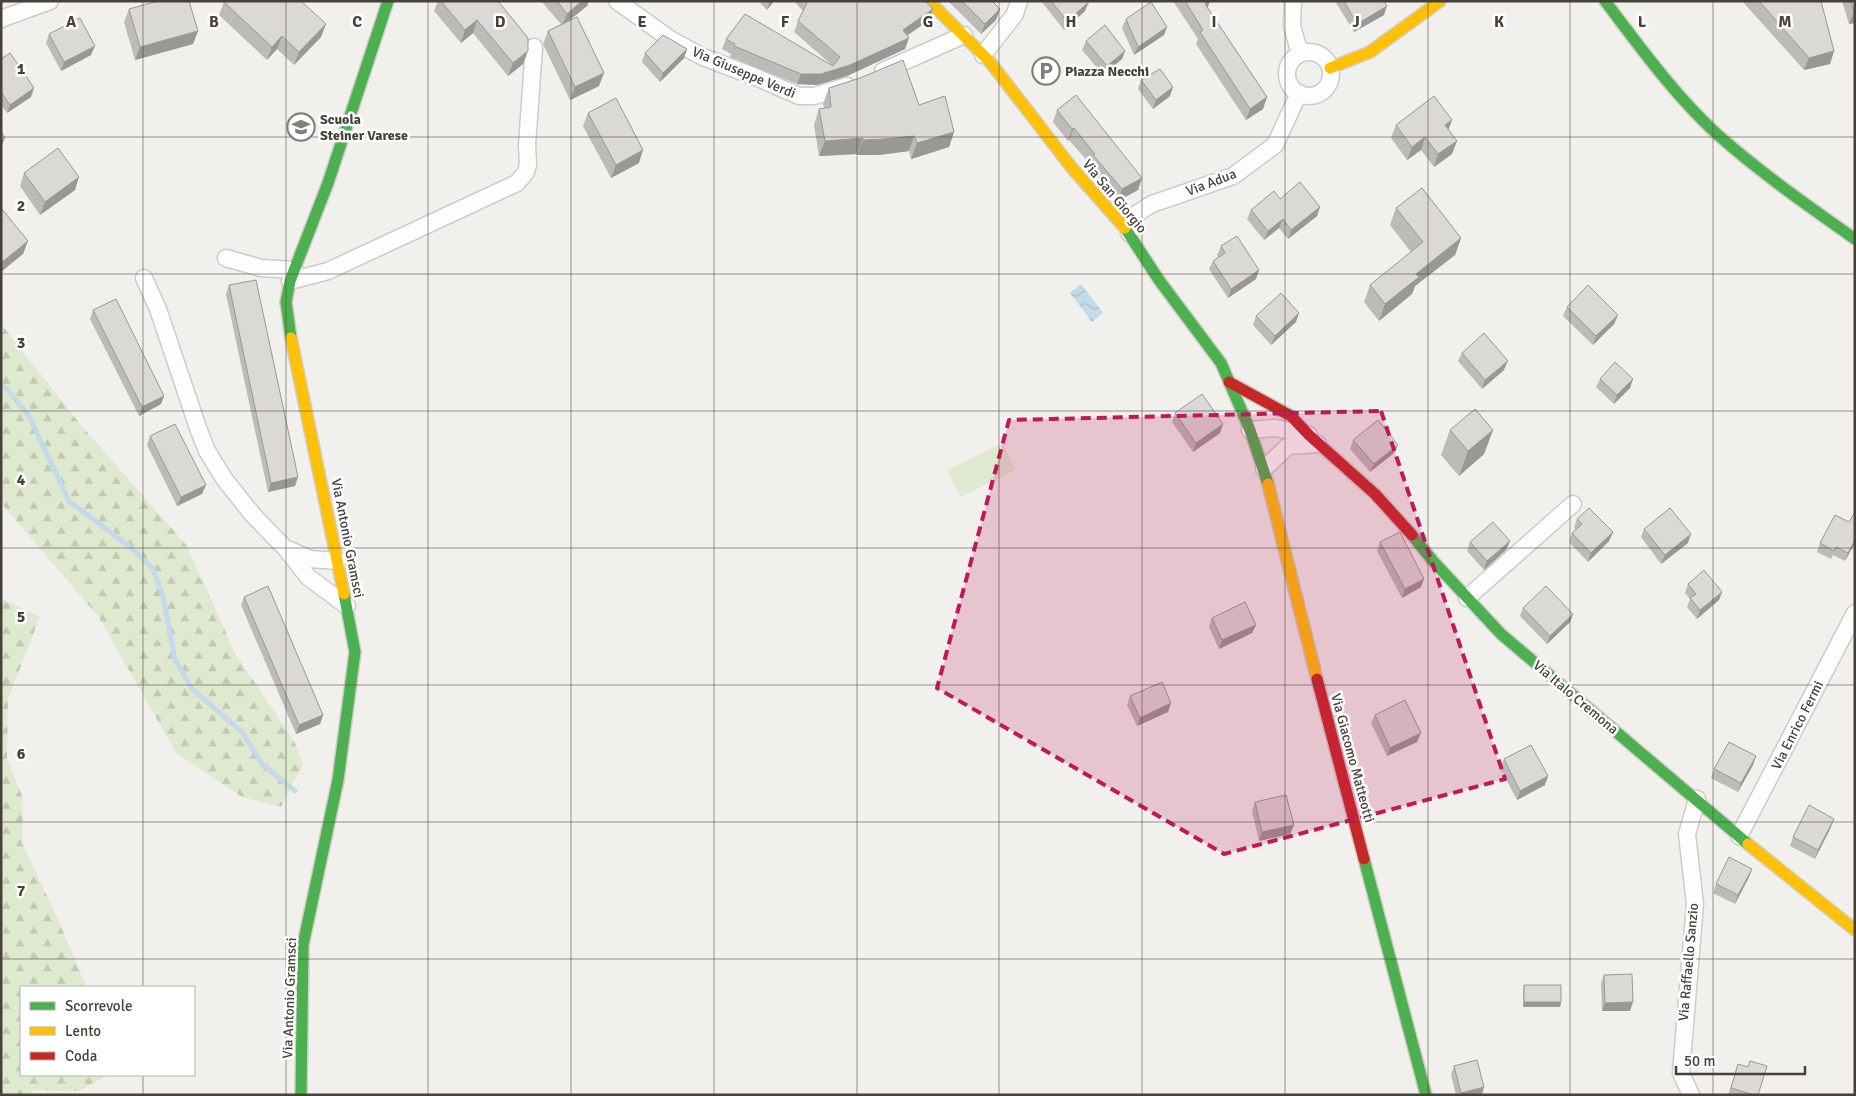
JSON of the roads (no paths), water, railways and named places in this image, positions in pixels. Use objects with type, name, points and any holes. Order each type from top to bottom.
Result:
[{"type":"street","points":[[1,19],[50,1]]},
{"type":"street","name":"Via Antonio Gramsci","points":[[301,1095],[303,945],[338,780],[355,652],[338,561],[288,325],[286,302],[292,275],[328,183],[388,1]]},
{"type":"street","name":"Via Giuseppe Verdi","points":[[617,1],[670,39],[703,57],[799,96],[814,96],[863,80],[964,35]]},
{"type":"street","name":"Via San Giorgio","points":[[929,1],[990,62],[1072,168],[1129,233],[1159,280],[1221,363],[1250,430]]},
{"type":"street","points":[[983,55],[1015,14],[1019,1]]},
{"type":"street","points":[[1293,1],[1292,26],[1300,54]]},
{"type":"street","points":[[1330,68],[1370,52],[1440,1]]},
{"type":"street","points":[[1606,1],[1662,77],[1717,134],[1779,186],[1855,239]]},
{"type":"street","points":[[226,258],[292,275],[328,271],[517,183],[523,177],[528,165],[527,145],[534,47]]},
{"type":"street","points":[[1315,52],[1327,61],[1330,68],[1329,83],[1321,92],[1312,96],[1299,93],[1289,84],[1287,70],[1294,58],[1300,54],[1315,52]]},
{"type":"street","name":"Via Adua","points":[[1129,233],[1136,214],[1152,204],[1233,176],[1275,146],[1299,93]]},
{"type":"street","points":[[144,278],[158,309],[207,452],[225,480],[253,516],[286,549],[308,577],[346,606]]},
{"type":"street","name":"Via Italo Cremona","points":[[1229,382],[1291,416],[1313,439],[1376,494],[1501,634],[1739,836],[1855,930]]},
{"type":"street","points":[[1250,430],[1275,428],[1313,439]]},
{"type":"street","name":"Via Giacomo Matteotti","points":[[1250,430],[1264,469],[1322,700],[1426,1095]]},
{"type":"street","points":[[1264,469],[1288,446],[1313,439]]},
{"type":"street","points":[[1467,598],[1573,504]]},
{"type":"street","points":[[286,549],[310,560],[338,561]]},
{"type":"street","name":"Via Enrico Fermi","points":[[1739,836],[1855,613]]},
{"type":"street","name":"Via Raffaello Sanzio","points":[[1690,1095],[1681,1072],[1694,904],[1687,834],[1696,799]]},
{"type":"water","points":[[1081,284],[1103,313],[1092,322],[1070,293]]},
{"type":"waterway","points":[[1,386],[6,388],[29,416],[69,501],[129,546],[153,569],[163,596],[175,660],[192,689],[242,732],[263,765],[295,791]]},
{"type":"place","name":"Piazza Necchi","points":[[1046,71]]},
{"type":"place","name":"Scuola Steiner Varese","points":[[301,127]]}]
